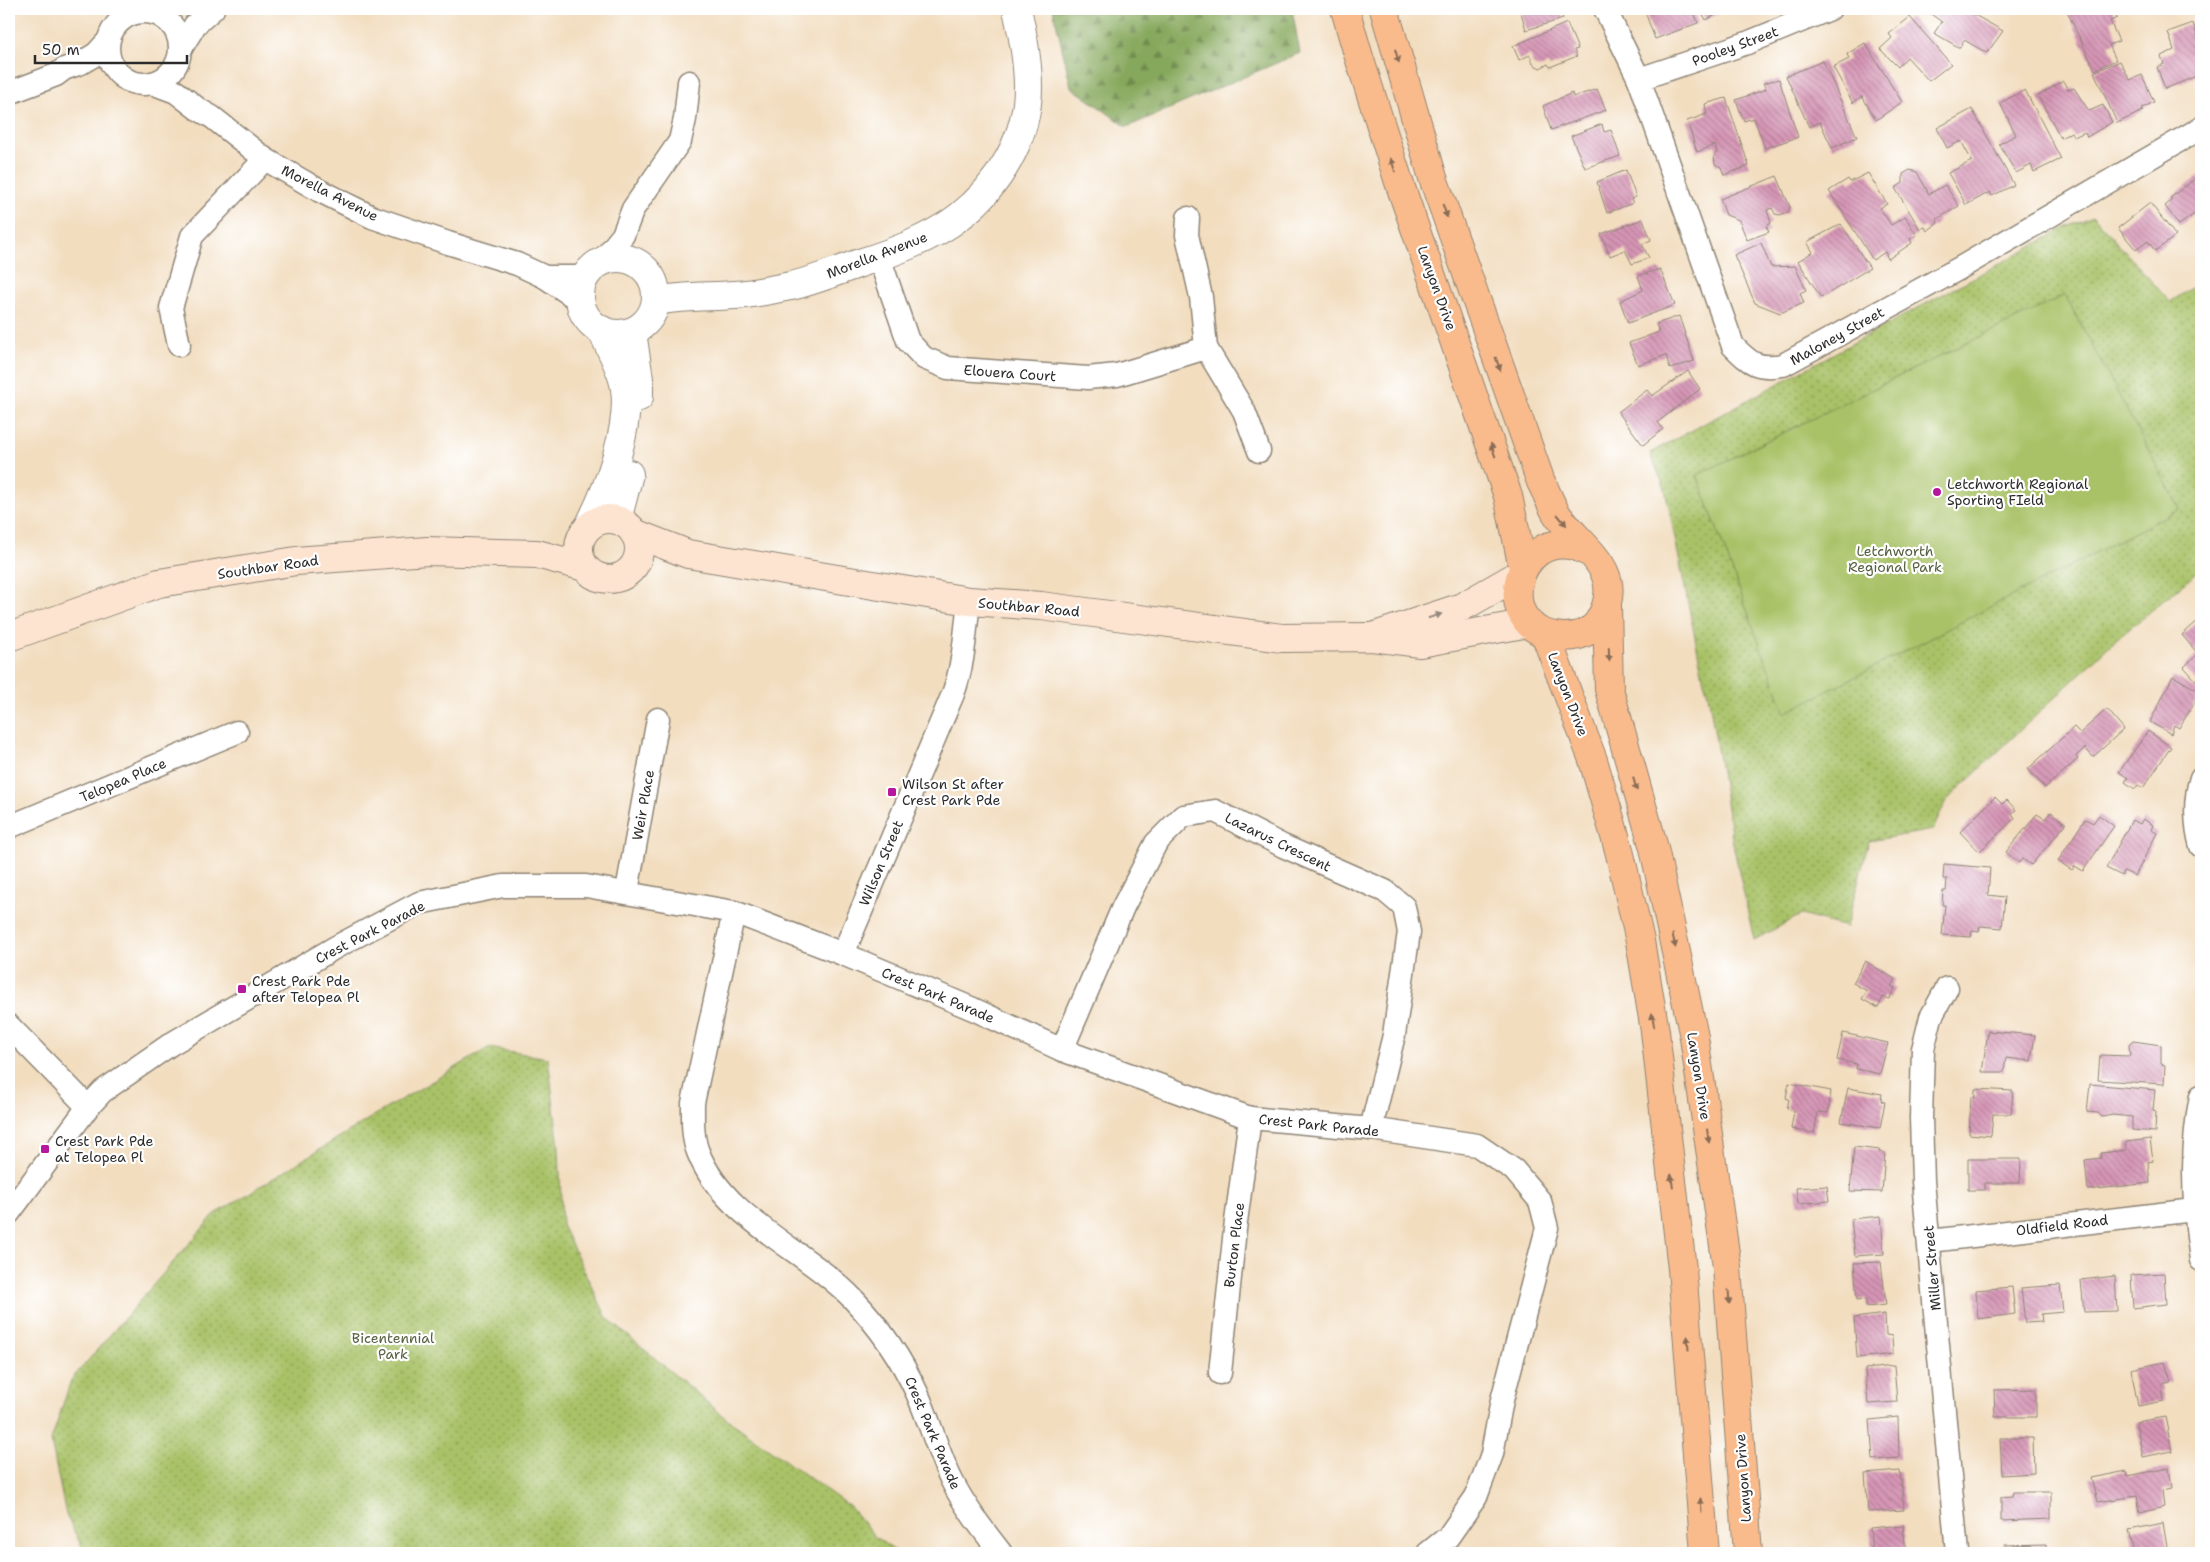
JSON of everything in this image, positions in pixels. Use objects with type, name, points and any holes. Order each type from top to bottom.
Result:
[{"type":"main road","name":"Lanyon Drive","points":[[1345,9],[1399,182],[1506,490],[1521,571]]},
{"type":"main road","points":[[1384,9],[1433,178],[1541,482],[1557,515],[1602,565],[1609,585],[1607,606],[1597,624],[1583,634],[1565,638],[1537,629],[1520,608],[1516,590],[1521,571],[1538,552],[1555,545],[1573,545],[1591,553]]},
{"type":"main road","points":[[602,520],[625,527],[638,544],[638,557],[632,567],[621,576],[608,579],[595,576],[585,545],[602,520]]},
{"type":"main road","name":"Southbar Road","points":[[625,527],[688,554],[969,601],[1041,606],[1282,638],[1372,637],[1420,643],[1537,629]]},
{"type":"main road","name":"Southbar Road","points":[[9,637],[159,583],[286,563],[428,551],[537,554],[585,545]]},
{"type":"main road","name":"Southbar Road","points":[[632,567],[688,554]]},
{"type":"main road","name":"Southbar Road","points":[[1372,637],[1462,607],[1521,571]]},
{"type":"main road","name":"Lanyon Drive","points":[[1607,606],[1609,689],[1654,848],[1694,1037],[1727,1267],[1748,1553]]},
{"type":"main road","name":"Lanyon Drive","points":[[1537,629],[1593,760],[1619,850],[1640,941],[1655,1031],[1682,1269],[1705,1553]]},
{"type":"street","points":[[165,18],[198,9]]},
{"type":"street","points":[[56,76],[67,77],[95,74],[140,84],[152,83],[163,79],[171,72],[195,25],[213,9]]},
{"type":"street","name":"Morella Avenue","points":[[664,294],[737,295],[794,285],[912,244],[959,218],[978,200],[1004,168],[1018,141],[1028,90],[1027,63],[1016,9]]},
{"type":"street","name":"Maloney Street","points":[[1605,9],[1639,79],[1713,284],[1733,346],[1749,361],[1764,368],[1783,365],[1952,273],[2201,128]]},
{"type":"street","name":"Pooley Street","points":[[1639,79],[1747,43],[1830,9]]},
{"type":"street","points":[[9,93],[56,76],[64,69],[81,63],[96,54],[109,26],[138,10],[154,13],[165,18],[174,27],[179,38],[179,56]]},
{"type":"street","points":[[109,26],[108,53],[111,64],[118,74],[129,81]]},
{"type":"street","name":"Morella Avenue","points":[[179,56],[187,80],[205,102],[212,117]]},
{"type":"street","points":[[603,266],[643,267],[664,294],[646,322],[632,332],[614,334],[602,330],[592,323],[584,313],[603,266],[633,209],[680,141],[685,119],[689,82]]},
{"type":"street","name":"Morella Avenue","points":[[152,83],[176,92],[212,117],[265,159],[320,191],[372,217],[517,264],[545,277],[603,266]]},
{"type":"street","points":[[179,345],[170,308],[192,236],[265,159]]},
{"type":"street","points":[[1188,218],[1187,235],[1201,297],[1206,348],[1244,411],[1259,451]]},
{"type":"street","name":"Elouera Court","points":[[879,257],[908,341],[924,358],[941,366],[967,370],[1088,378],[1117,375],[1206,348]]},
{"type":"street","points":[[585,545],[605,496],[626,416],[623,377],[602,330]]},
{"type":"street","points":[[625,527],[639,416],[639,379],[632,332]]},
{"type":"street","name":"Wilson Street","points":[[843,954],[959,679],[969,601]]},
{"type":"street","name":"Weir Place","points":[[627,892],[658,719]]},
{"type":"street","name":"Telopea Place","points":[[9,828],[237,732]]},
{"type":"street","points":[[2201,778],[2197,798],[2196,819],[2201,846]]},
{"type":"street","name":"Lazarus Crescent","points":[[1062,1050],[1123,907],[1156,843],[1183,816],[1215,811],[1283,846],[1385,891],[1404,907],[1409,932],[1394,1035],[1370,1129]]},
{"type":"street","name":"Crest Park Parade","points":[[9,1213],[88,1107],[103,1091],[171,1044],[336,947],[419,903],[503,886],[586,886],[734,912],[843,954],[973,1009],[1062,1050],[1250,1118],[1370,1129],[1477,1145],[1514,1170],[1540,1201],[1547,1228],[1520,1327],[1502,1400],[1492,1454],[1486,1472],[1476,1498],[1448,1537],[1428,1553]]},
{"type":"street","name":"Crest Park Parade","points":[[734,912],[693,1103],[693,1126],[697,1150],[708,1172],[734,1204],[834,1280],[874,1322],[909,1376],[952,1482],[1000,1553]]},
{"type":"street","name":"Miller Street","points":[[1947,988],[1931,1017],[1923,1049],[1921,1118],[1923,1181],[1930,1241],[1957,1553]]},
{"type":"street","points":[[9,1026],[88,1107]]},
{"type":"street","points":[[2201,1096],[2194,1144],[2194,1210],[2201,1260]]},
{"type":"street","name":"Burton Place","points":[[1220,1373],[1235,1229],[1250,1118]]},
{"type":"street","name":"Oldfield Road","points":[[1930,1241],[2194,1210]]},
{"type":"green space","points":[[1053,9],[1292,9],[1300,53],[1127,127],[1071,87]]},
{"type":"green space","name":"Letchworth Regional Park","points":[[2093,216],[2170,302],[2201,282],[2201,569],[2109,646],[1946,801],[1933,830],[1869,841],[1846,927],[1801,915],[1754,940],[1733,844],[1708,694],[1665,489],[1650,453],[2067,227]]},
{"type":"green space","name":"Letchworth Regional Sporting FIeld","points":[[2065,295],[2180,509],[1785,713],[1697,475]]},
{"type":"green space","name":"Bicentennial Park","points":[[489,1048],[548,1058],[559,1148],[562,1225],[607,1318],[727,1419],[850,1507],[875,1537],[898,1553],[85,1553],[66,1515],[51,1441],[71,1380],[214,1215],[380,1112]]},
{"type":"building","points":[[1520,9],[1561,9],[1563,19],[1526,30]]},
{"type":"building","points":[[1644,9],[1693,9],[1698,23],[1655,39]]},
{"type":"building","points":[[1700,9],[1727,9],[1706,20]]},
{"type":"building","points":[[1930,9],[1964,9],[2003,31],[1987,53],[1964,40],[1960,48],[1934,33],[1942,22],[1928,12]]},
{"type":"building","points":[[2066,9],[2113,9],[2117,18],[2110,21],[2119,41],[2109,45],[2116,60],[2095,70]]},
{"type":"building","points":[[2201,11],[2201,31],[2194,14]]},
{"type":"building","points":[[1910,17],[1951,64],[1929,81],[1907,57],[1898,67],[1880,49],[1892,38],[1889,34]]},
{"type":"building","points":[[1567,23],[1578,49],[1574,50],[1577,56],[1550,67],[1548,64],[1540,68],[1533,64],[1530,55],[1519,60],[1513,46]]},
{"type":"building","points":[[2193,23],[2201,47],[2201,74],[2165,89],[2157,67],[2164,64],[2161,56],[2174,50],[2168,32]]},
{"type":"building","points":[[1865,43],[1902,102],[1876,120],[1862,96],[1853,103],[1833,67],[1849,59],[1847,54]]},
{"type":"building","points":[[1823,61],[1857,137],[1832,148],[1820,122],[1809,127],[1786,76]]},
{"type":"building","points":[[2120,61],[2130,80],[2142,75],[2154,102],[2142,108],[2143,111],[2117,123],[2094,72]]},
{"type":"building","points":[[1779,79],[1798,137],[1765,148],[1754,118],[1744,121],[1736,100],[1766,89],[1763,83]]},
{"type":"building","points":[[2063,81],[2068,90],[2074,88],[2089,111],[2103,105],[2112,122],[2087,137],[2085,132],[2074,137],[2071,132],[2061,138],[2038,96]]},
{"type":"building","points":[[1597,89],[1606,110],[1551,130],[1543,106],[1572,93],[1573,97]]},
{"type":"building","points":[[2025,90],[2061,159],[2034,172],[2031,165],[2016,173],[1999,144],[2016,135],[2000,103]]},
{"type":"building","points":[[1726,98],[1749,166],[1724,175],[1721,167],[1715,164],[1714,157],[1717,151],[1715,145],[1697,152],[1687,121],[1707,114],[1705,104]]},
{"type":"building","points":[[1972,109],[2014,185],[1992,196],[1990,192],[1966,205],[1948,173],[1972,161],[1961,141],[1947,148],[1937,128]]},
{"type":"building","points":[[1602,124],[1604,132],[1611,130],[1620,156],[1585,168],[1571,136]]},
{"type":"building","points":[[1626,170],[1636,197],[1631,199],[1633,203],[1607,213],[1597,182]]},
{"type":"building","points":[[1910,170],[1917,172],[1929,194],[1945,185],[1959,206],[1937,219],[1938,223],[1927,231],[1925,227],[1920,229],[1895,188],[1903,183],[1903,174]]},
{"type":"building","points":[[1868,173],[1887,204],[1880,208],[1891,225],[1905,217],[1917,235],[1910,239],[1912,243],[1888,259],[1885,252],[1873,260],[1829,191],[1848,179],[1850,182]]},
{"type":"building","points":[[2200,175],[2201,217],[2197,212],[2179,225],[2165,206],[2172,200],[2170,198]]},
{"type":"building","points":[[1777,176],[1790,207],[1788,212],[1780,215],[1775,214],[1772,208],[1767,210],[1771,223],[1766,226],[1769,232],[1747,240],[1739,220],[1726,215],[1720,199]]},
{"type":"building","points":[[2150,203],[2176,236],[2155,251],[2148,241],[2136,250],[2118,228]]},
{"type":"building","points":[[1643,219],[1651,240],[1642,244],[1649,258],[1632,264],[1625,250],[1610,256],[1601,234]]},
{"type":"building","points":[[1841,224],[1870,268],[1821,298],[1798,261],[1813,252],[1807,242]]},
{"type":"building","points":[[1761,243],[1771,267],[1795,266],[1806,290],[1800,293],[1804,303],[1780,313],[1755,303],[1734,255]]},
{"type":"building","points":[[1660,269],[1675,305],[1628,323],[1620,301],[1643,290],[1638,276]]},
{"type":"building","points":[[1679,316],[1694,361],[1670,369],[1666,355],[1638,365],[1629,343],[1659,332],[1656,324]]},
{"type":"building","points":[[1688,371],[1700,389],[1658,422],[1663,429],[1643,445],[1618,412],[1647,390],[1652,396]]},
{"type":"building","points":[[2201,618],[2201,686],[2184,667],[2198,654],[2182,635]]},
{"type":"building","points":[[2173,676],[2201,692],[2179,728],[2174,725],[2171,734],[2150,722]]},
{"type":"building","points":[[2107,709],[2124,729],[2093,757],[2085,748],[2076,756],[2078,759],[2045,788],[2028,769],[2074,727],[2080,733]]},
{"type":"building","points":[[2148,731],[2171,747],[2143,788],[2138,785],[2135,789],[2125,782],[2128,778],[2119,772]]},
{"type":"building","points":[[1995,797],[2002,804],[2007,800],[2016,810],[2012,813],[2015,818],[1979,852],[1960,832]]},
{"type":"building","points":[[2051,812],[2066,824],[2031,865],[2022,859],[2019,863],[2006,852],[2037,814],[2045,819]]},
{"type":"building","points":[[2099,815],[2114,826],[2083,871],[2075,866],[2072,870],[2058,861],[2085,819],[2093,823]]},
{"type":"building","points":[[2143,819],[2153,825],[2151,830],[2157,833],[2135,876],[2124,871],[2122,876],[2106,868],[2132,820],[2140,824]]},
{"type":"building","points":[[1944,864],[1990,868],[1988,895],[2005,897],[2002,928],[1980,926],[1979,932],[1972,931],[1971,937],[1942,935],[1945,905],[1942,905],[1943,891],[1946,891],[1947,879],[1943,879]]},
{"type":"building","points":[[1865,961],[1895,979],[1891,986],[1895,988],[1889,999],[1883,997],[1878,1008],[1862,999],[1867,991],[1853,983]]},
{"type":"building","points":[[1988,1031],[2035,1035],[2031,1061],[2006,1058],[2004,1072],[1982,1072]]},
{"type":"building","points":[[1843,1033],[1888,1043],[1880,1074],[1856,1069],[1857,1064],[1837,1060]]},
{"type":"building","points":[[2133,1041],[2161,1045],[2161,1064],[2165,1065],[2164,1084],[2098,1080],[2100,1055],[2130,1056],[2129,1045]]},
{"type":"building","points":[[1789,1083],[1831,1091],[1828,1113],[1818,1112],[1814,1133],[1791,1129],[1794,1111],[1787,1109],[1789,1099],[1786,1098]]},
{"type":"building","points":[[2090,1084],[2155,1090],[2153,1110],[2156,1111],[2155,1132],[2132,1130],[2132,1117],[2113,1115],[2102,1117],[2098,1113],[2087,1112]]},
{"type":"building","points":[[1848,1088],[1882,1094],[1881,1101],[1885,1102],[1880,1128],[1841,1122]]},
{"type":"building","points":[[1975,1089],[2013,1091],[2011,1114],[1993,1114],[1991,1136],[1969,1134],[1971,1097],[1975,1098]]},
{"type":"building","points":[[2150,1139],[2153,1161],[2148,1162],[2150,1183],[2088,1190],[2085,1160],[2101,1158],[2101,1153],[2126,1150],[2126,1142]]},
{"type":"building","points":[[1854,1147],[1880,1150],[1879,1152],[1885,1153],[1882,1192],[1850,1191]]},
{"type":"building","points":[[1968,1159],[2021,1159],[2020,1183],[1985,1183],[1985,1190],[1968,1190]]},
{"type":"building","points":[[1827,1186],[1829,1201],[1798,1204],[1796,1188]]},
{"type":"building","points":[[1881,1216],[1884,1254],[1855,1256],[1851,1219]]},
{"type":"building","points":[[1881,1262],[1886,1305],[1866,1307],[1866,1299],[1857,1300],[1854,1263]]},
{"type":"building","points":[[2164,1273],[2166,1304],[2133,1308],[2131,1275]]},
{"type":"building","points":[[2115,1276],[2117,1311],[2084,1312],[2081,1280]]},
{"type":"building","points":[[2060,1285],[2063,1312],[2041,1314],[2042,1322],[2025,1323],[2021,1288]]},
{"type":"building","points":[[2012,1287],[2015,1314],[1978,1319],[1976,1290]]},
{"type":"building","points":[[1885,1314],[1886,1335],[1892,1336],[1893,1354],[1857,1358],[1854,1318]]},
{"type":"building","points":[[2165,1362],[2171,1382],[2161,1384],[2164,1401],[2138,1406],[2131,1369]]},
{"type":"building","points":[[1894,1366],[1897,1402],[1868,1404],[1865,1369]]},
{"type":"building","points":[[2036,1389],[2036,1417],[1995,1417],[1994,1390]]},
{"type":"building","points":[[1898,1417],[1899,1458],[1873,1460],[1870,1420]]},
{"type":"building","points":[[2165,1417],[2172,1451],[2143,1457],[2136,1422]]},
{"type":"building","points":[[2000,1438],[2033,1438],[2034,1473],[2002,1475]]},
{"type":"building","points":[[2169,1468],[2172,1488],[2162,1490],[2164,1507],[2140,1513],[2137,1496],[2097,1502],[2091,1478],[2127,1471],[2128,1476]]},
{"type":"building","points":[[1900,1471],[1904,1510],[1868,1512],[1865,1474]]},
{"type":"building","points":[[2013,1492],[2051,1492],[2051,1519],[2001,1521],[2001,1497],[2012,1496]]},
{"type":"building","points":[[2163,1523],[2168,1553],[2134,1553],[2129,1530]]},
{"type":"building","points":[[1903,1525],[1906,1553],[1872,1553],[1870,1528]]},
{"type":"building","points":[[2046,1544],[2046,1553],[2005,1553],[2005,1545]]},
{"type":"place","name":"Letchworth Regional Sporting FIeld","points":[[1937,492]]},
{"type":"place","name":"Wilson St after Crest Park Pde","points":[[892,792]]},
{"type":"place","name":"Crest Park Pde after Telopea Pl","points":[[242,989]]},
{"type":"place","name":"Crest Park Pde at Telopea Pl","points":[[45,1149]]}]
